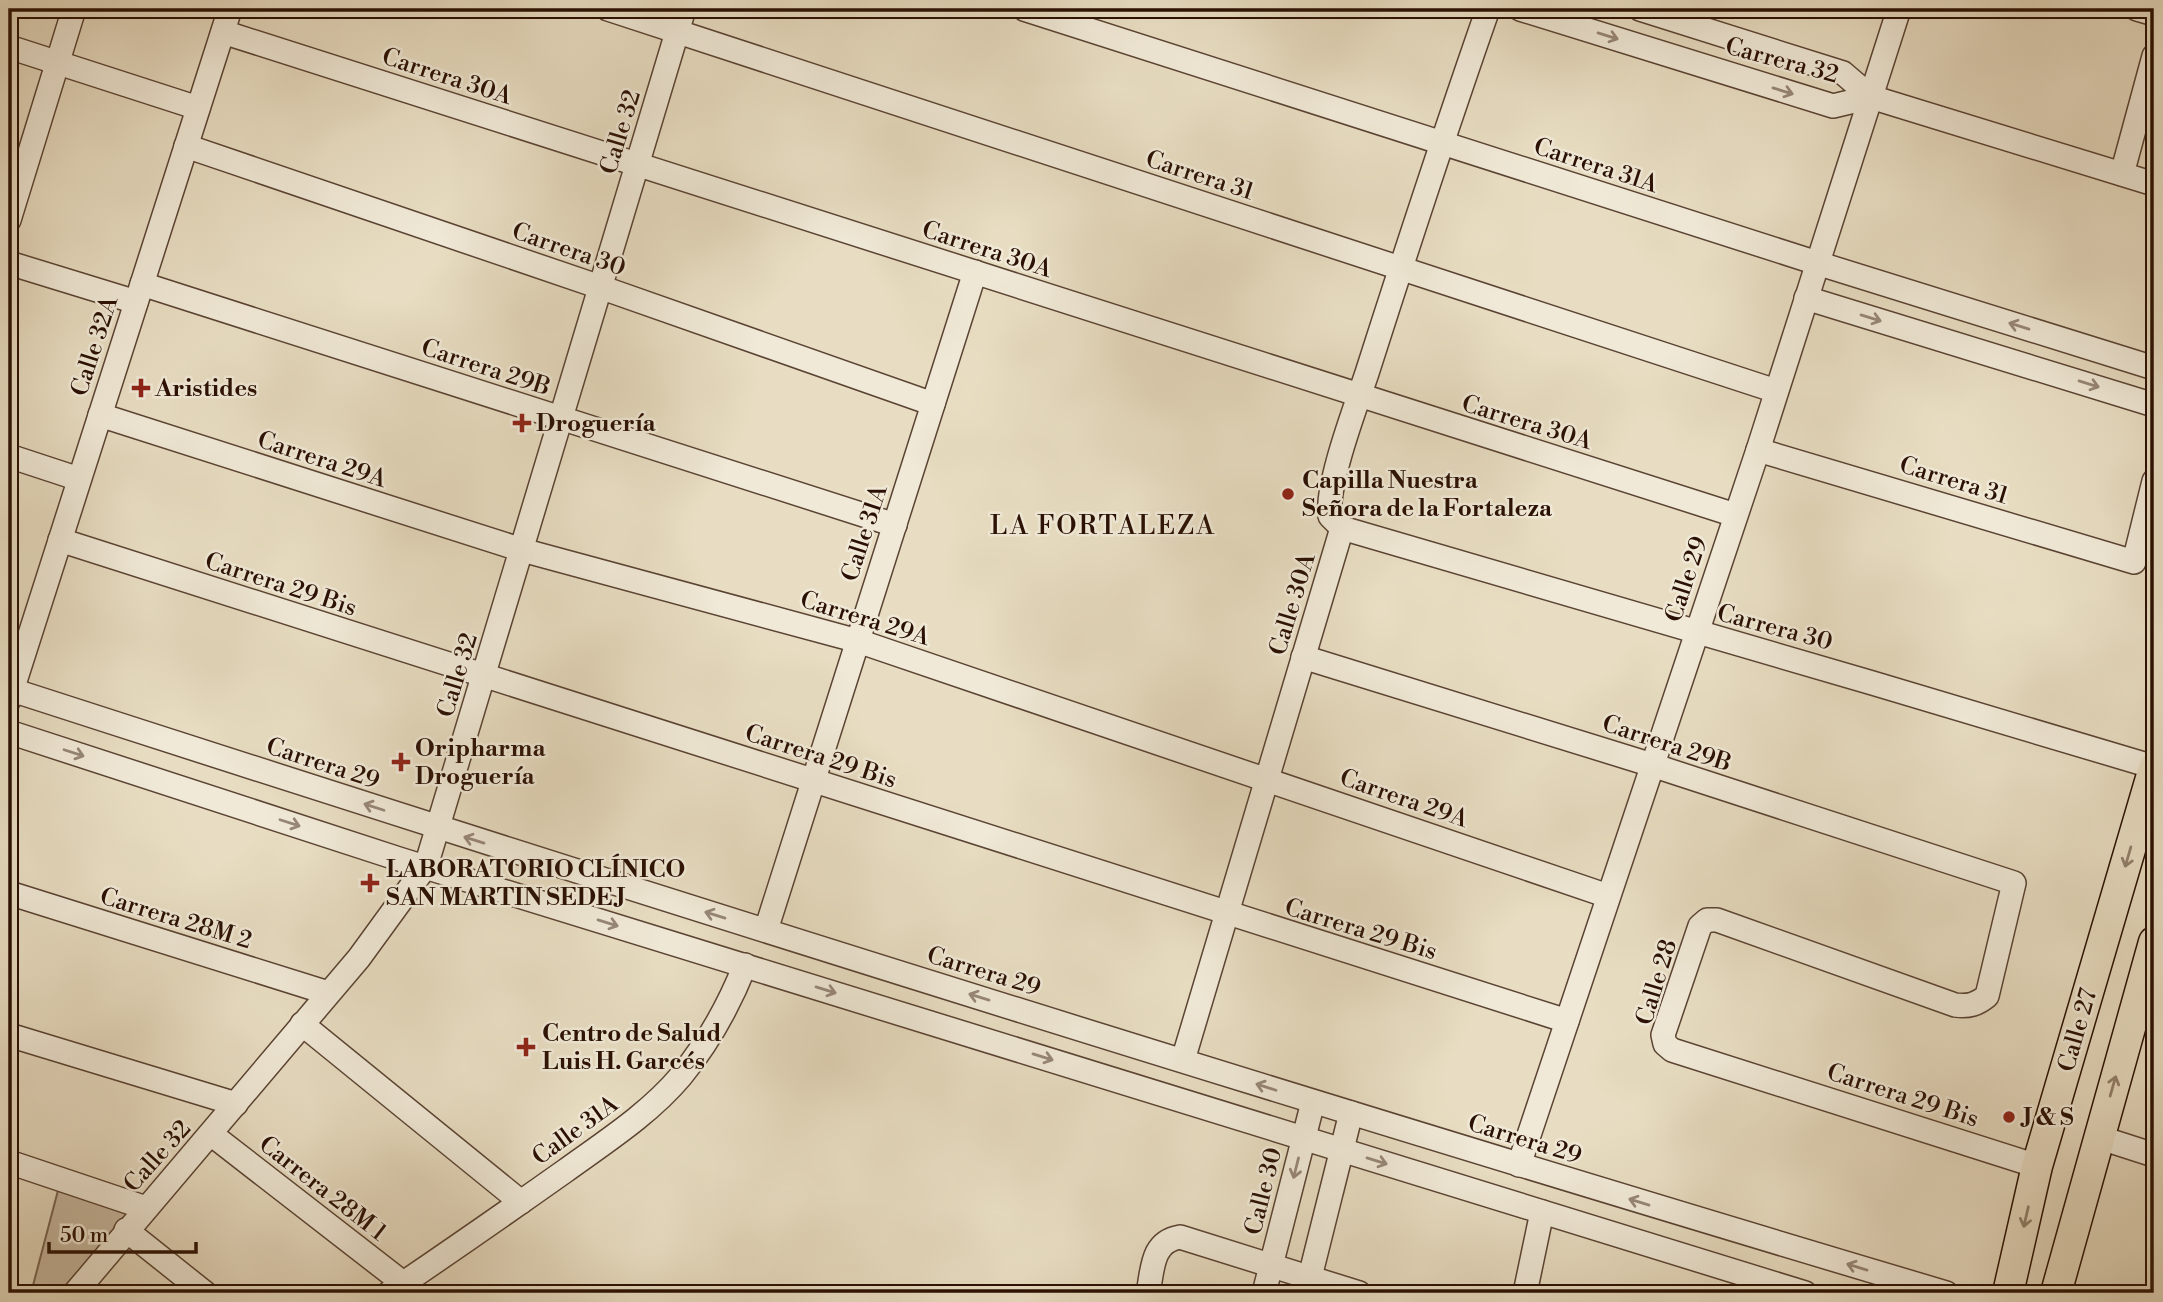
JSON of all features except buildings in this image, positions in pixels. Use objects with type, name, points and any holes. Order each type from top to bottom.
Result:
[{"type":"main road","name":"Calle 27","points":[[2008,1293],[2037,1166],[2154,767]]},
{"type":"main road","name":"Calle 27","points":[[2056,1293],[2098,1137],[2152,960]]},
{"type":"street","points":[[9,220],[74,9]]},
{"type":"street","name":"Calle 32A","points":[[10,693],[230,9]]},
{"type":"street","name":"Carrera 31","points":[[608,9],[1776,391]]},
{"type":"street","name":"Calle 32","points":[[75,1293],[359,958],[426,866],[684,9]]},
{"type":"street","name":"Carrera 31A","points":[[1024,9],[1064,15],[1441,143],[2154,368]]},
{"type":"street","name":"Calle 30A","points":[[1183,1060],[1342,528],[1330,516],[1330,493],[1441,143],[1488,9]]},
{"type":"street","name":"Carrera 32","points":[[1520,9],[1833,106],[1871,97]]},
{"type":"street","name":"Carrera 32","points":[[1640,9],[1843,73],[1871,97],[2154,184]]},
{"type":"street","name":"Calle 29","points":[[1519,1165],[1758,450],[1899,9]]},
{"type":"street","points":[[2137,9],[2154,14]]},
{"type":"street","name":"Carrera 30A","points":[[223,32],[1735,515]]},
{"type":"street","points":[[9,47],[198,108]]},
{"type":"street","points":[[2122,174],[2154,56]]},
{"type":"street","name":"Carrera 30","points":[[186,146],[933,404]]},
{"type":"street","name":"Carrera 29B","points":[[9,262],[139,293],[561,418],[895,525]]},
{"type":"street","name":"Calle 31A","points":[[766,930],[975,272]]},
{"type":"street","points":[[1806,298],[2154,405]]},
{"type":"street","name":"Carrera 29A","points":[[100,415],[522,550],[858,641],[1608,896]]},
{"type":"street","name":"Carrera 31","points":[[1758,450],[2134,562],[2154,481]]},
{"type":"street","points":[[9,456],[79,479]]},
{"type":"street","name":"Carrera 30","points":[[1342,528],[2154,767]]},
{"type":"street","name":"Carrera 29 Bis","points":[[60,540],[1567,1021]]},
{"type":"street","name":"Carrera 29B","points":[[1304,657],[1652,765],[2014,883],[1987,996],[1966,1007],[1717,920],[1707,920],[1700,926]]},
{"type":"street","name":"Carrera 29","points":[[10,693],[1314,1102],[1945,1293]]},
{"type":"street","points":[[9,732],[426,866],[1805,1293]]},
{"type":"street","name":"Carrera 28M 2","points":[[9,893],[328,993]]},
{"type":"street","name":"Calle 28","points":[[1672,1050],[1665,1044],[1663,1035],[1700,926]]},
{"type":"street","name":"Calle 31A","points":[[396,1288],[632,1122],[681,1075],[715,1026],[745,965]]},
{"type":"street","points":[[302,1024],[521,1202]]},
{"type":"street","points":[[9,1035],[236,1104]]},
{"type":"street","name":"Carrera 29 Bis","points":[[1672,1050],[2037,1166]]},
{"type":"street","name":"Calle 30","points":[[1264,1293],[1314,1102]]},
{"type":"street","points":[[1308,1286],[1351,1113]]},
{"type":"street","name":"Carrera 28M 1","points":[[211,1134],[396,1288]]},
{"type":"street","points":[[2098,1137],[2154,1155]]},
{"type":"street","points":[[9,1162],[146,1208]]},
{"type":"street","points":[[1525,1293],[1542,1212]]},
{"type":"street","points":[[126,1230],[205,1293]]},
{"type":"street","points":[[1148,1293],[1157,1252],[1163,1243],[1180,1237],[1271,1266],[1308,1286],[1359,1293]]},
{"type":"shaded area","points":[[61,1179],[146,1208],[75,1293],[31,1293]]},
{"type":"place","name":"Aristides","points":[[141,388]]},
{"type":"place","name":"Droguería","points":[[522,423]]},
{"type":"place","name":"Capilla Nuestra Señora de la Fortaleza","points":[[1288,494]]},
{"type":"place","name":"Oripharma Droguería","points":[[401,762]]},
{"type":"place","name":"LABORATORIO CLÍNICO SAN MARTIN SEDE J","points":[[370,883]]},
{"type":"place","name":"Centro de Salud Luis H. Garcés","points":[[526,1047]]},
{"type":"place","name":"J & S","points":[[2009,1117]]},
{"type":"district","name":"LA FORTALEZA","points":[[1103,525]]}]
